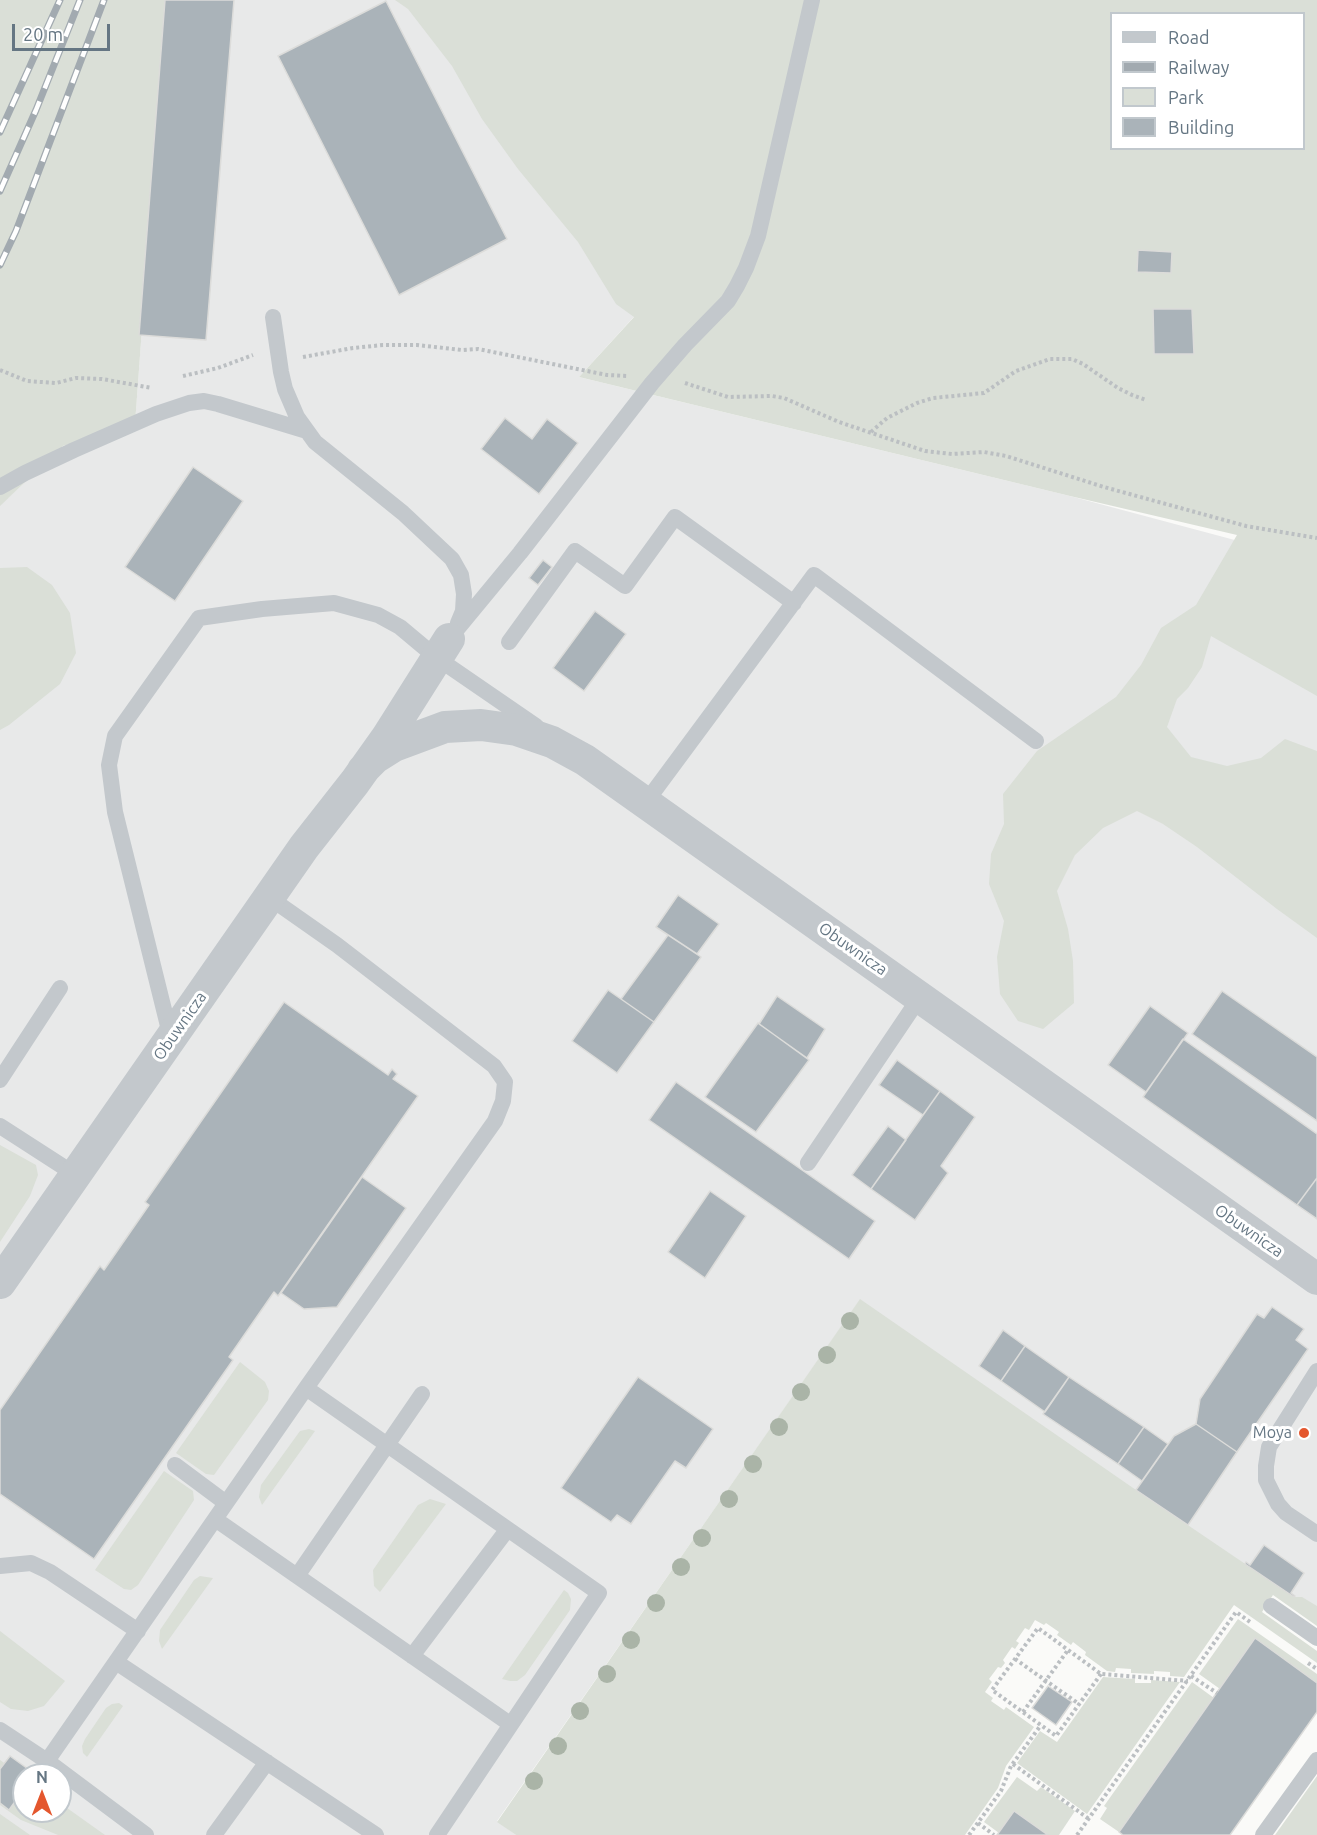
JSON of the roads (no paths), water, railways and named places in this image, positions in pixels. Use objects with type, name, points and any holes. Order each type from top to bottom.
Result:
[{"type":"street","name":"Obuwnicza","points":[[0,1283],[304,847],[387,737],[443,649]]},
{"type":"street","name":"Obuwnicza","points":[[363,770],[375,758],[394,746],[445,728],[481,725],[517,730],[552,742],[585,759],[1317,1279]]},
{"type":"lane","points":[[443,649],[652,383],[728,300],[746,268],[758,236],[812,0]]},
{"type":"lane","points":[[273,317],[285,390],[307,431],[331,456],[403,513],[452,559],[461,575],[464,594],[463,611],[443,649]]},
{"type":"lane","points":[[0,487],[74,450],[156,414],[189,403],[204,401],[218,404],[307,431]]},
{"type":"lane","points":[[509,642],[575,551],[625,586],[675,517],[794,603]]},
{"type":"lane","points":[[646,802],[814,575],[1036,741]]},
{"type":"lane","points":[[171,1038],[114,812],[109,765],[115,736],[199,618],[262,609],[334,603],[378,615],[443,649],[585,759]]},
{"type":"lane","points":[[47,1761],[495,1121],[503,1101],[505,1082],[494,1066],[337,945],[270,898]]},
{"type":"lane","points":[[0,1080],[60,988]]},
{"type":"lane","points":[[808,1163],[920,997]]},
{"type":"lane","points":[[0,1126],[76,1174]]},
{"type":"lane","points":[[1317,1371],[1269,1447],[1266,1466],[1266,1480],[1278,1504],[1286,1513],[1317,1534]]},
{"type":"lane","points":[[306,1388],[598,1593],[437,1835]]},
{"type":"lane","points":[[297,1575],[422,1394]]},
{"type":"lane","points":[[175,1465],[226,1503]]},
{"type":"lane","points":[[215,1519],[510,1724]]},
{"type":"lane","points":[[412,1656],[507,1530]]},
{"type":"lane","points":[[0,1566],[32,1563],[50,1572],[138,1631]]},
{"type":"lane","points":[[1271,1606],[1317,1638]]},
{"type":"lane","points":[[116,1662],[376,1835]]},
{"type":"lane","points":[[0,1730],[47,1761],[147,1835]]},
{"type":"lane","points":[[1263,1835],[1317,1760]]},
{"type":"lane","points":[[214,1835],[267,1762]]},
{"type":"railway","points":[[0,132],[60,0]]},
{"type":"railway","points":[[0,191],[36,110],[80,0]]},
{"type":"railway","points":[[0,265],[16,231],[104,0]]},
{"type":"place","name":"Moya","points":[[1304,1433]]}]
